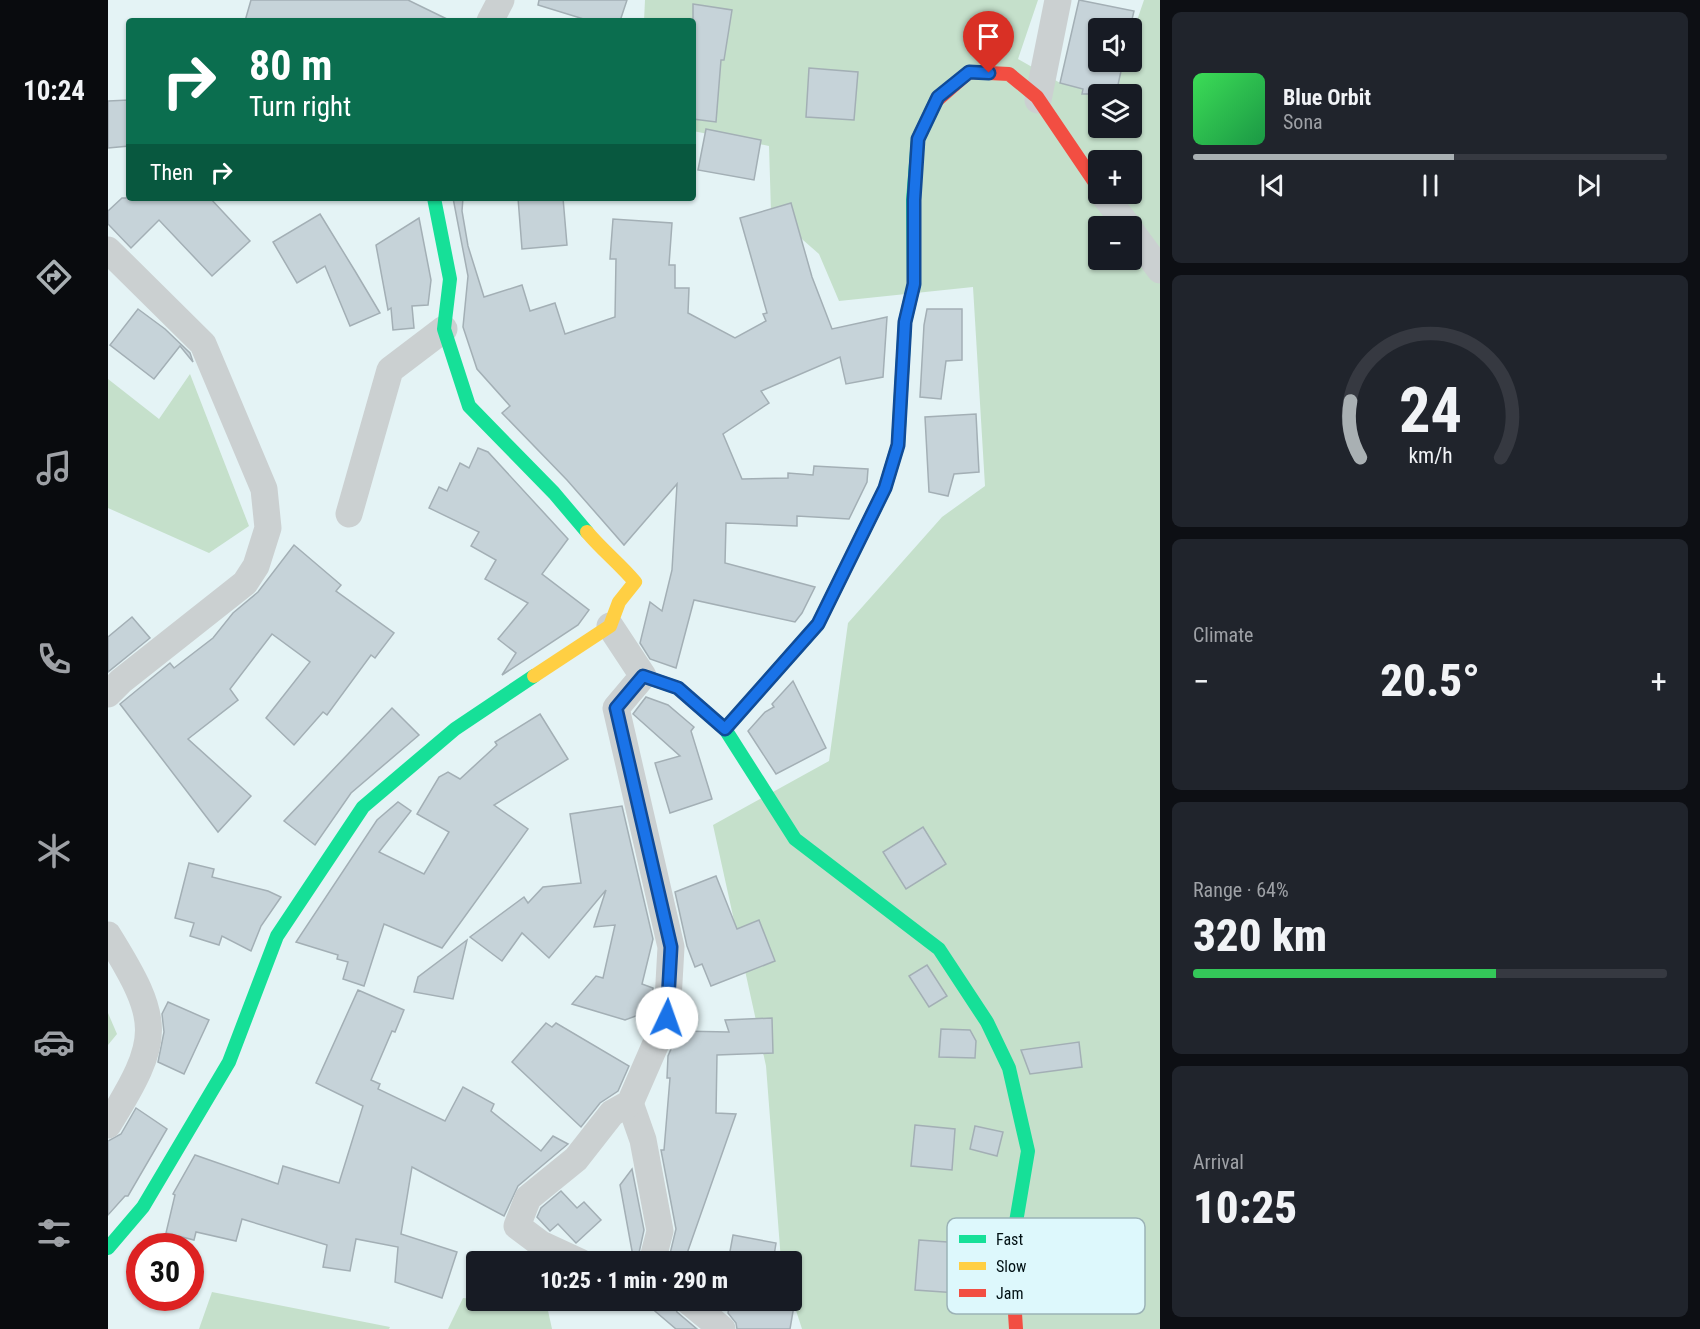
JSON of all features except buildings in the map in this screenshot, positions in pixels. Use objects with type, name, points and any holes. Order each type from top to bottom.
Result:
[{"type":"street","points":[[492,18],[501,0]]},
{"type":"street","points":[[1038,100],[1058,0]]},
{"type":"street","points":[[725,729],[818,624],[885,488],[898,445],[905,322],[914,284],[914,200],[918,139],[938,97],[969,72],[1009,74],[1038,100],[1088,172]]},
{"type":"street","points":[[108,1248],[143,1207],[229,1062],[277,936],[363,807],[455,729],[610,626],[619,602],[635,582],[622,566],[608,557],[554,493],[469,406],[444,329],[450,279],[435,201]]},
{"type":"street","points":[[1111,204],[1120,216]]},
{"type":"street","points":[[1142,246],[1160,270]]},
{"type":"street","points":[[108,250],[203,344],[264,489],[268,528],[256,566],[245,583],[121,681],[108,694]]},
{"type":"street","points":[[349,514],[390,370],[444,329]]},
{"type":"street","points":[[610,626],[643,676],[678,688],[725,729],[795,839],[939,949],[987,1023],[1009,1068],[1028,1151],[1016,1218]]},
{"type":"street","points":[[556,1251],[541,1244],[517,1226],[528,1198],[576,1159],[612,1113],[630,1103],[667,1018],[671,947],[616,708],[643,676]]},
{"type":"street","points":[[108,935],[136,980],[145,1001],[149,1022],[148,1045],[142,1066],[108,1125]]},
{"type":"street","points":[[630,1103],[645,1150],[660,1231],[654,1251]]},
{"type":"street","points":[[700,1311],[722,1329]]},
{"type":"street","points":[[1015,1314],[1016,1329]]},
{"type":"green space","points":[[645,0],[1038,0],[1018,59],[1062,84],[1119,72],[1142,72],[1142,18],[1138,18],[1144,0],[1160,0],[1160,1329],[802,1329],[796,1311],[802,1311],[802,1251],[780,1251],[766,1066],[713,825],[829,761],[848,623],[942,517],[985,486],[973,287],[839,301],[819,254],[771,212],[769,146],[696,132],[696,18],[644,18]]},
{"type":"green space","points":[[190,374],[249,526],[209,553],[108,508],[108,379],[159,419]]},
{"type":"green space","points":[[108,1013],[117,1034],[108,1045]]},
{"type":"green space","points":[[212,1292],[390,1327],[389,1329],[199,1329]]},
{"type":"green space","points":[[463,1298],[466,1298],[466,1311],[548,1311],[552,1329],[448,1329]]},
{"type":"traffic: fast","points":[[725,729],[818,624],[885,488],[898,445],[905,322],[914,284],[913,200],[918,139],[936,101]]},
{"type":"traffic: fast","points":[[435,201],[450,279],[444,329],[469,406],[554,493],[587,532]]},
{"type":"traffic: fast","points":[[108,1248],[143,1207],[229,1062],[277,936],[363,807],[455,729],[534,676]]},
{"type":"traffic: fast","points":[[643,676],[678,688],[725,729],[795,839],[939,949],[987,1022],[1009,1068],[1028,1151],[1017,1218]]},
{"type":"traffic: slow","points":[[534,676],[610,626],[619,602],[635,582],[587,532]]},
{"type":"traffic: jam","points":[[936,101],[969,72],[1009,74],[1037,97],[1088,172]]},
{"type":"traffic: jam","points":[[1015,1314],[1016,1329]]},
{"type":"route","points":[[667,1018],[671,947],[616,708],[643,676],[678,688],[725,729],[818,624],[885,488],[898,445],[905,322],[914,284],[914,200],[918,139],[938,97],[969,72],[989,73]]}]
